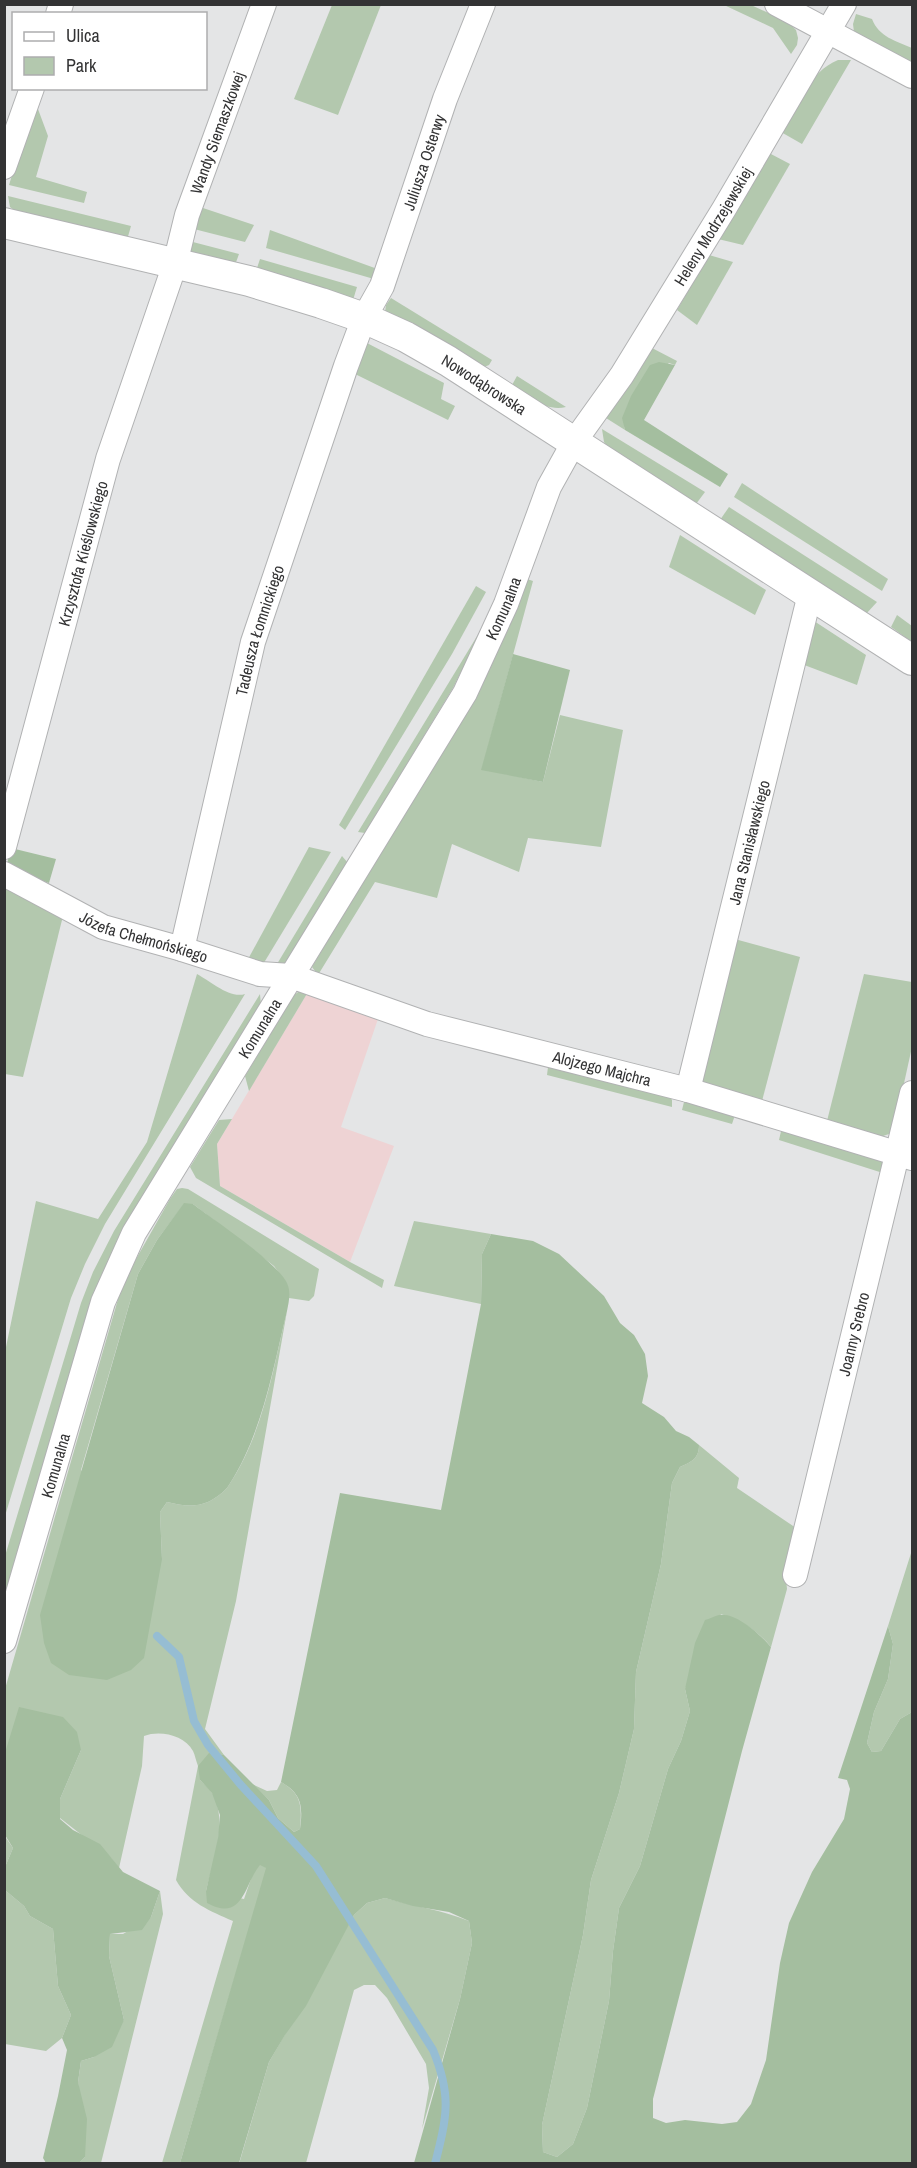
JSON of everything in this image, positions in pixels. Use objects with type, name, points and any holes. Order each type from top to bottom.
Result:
[{"type":"street","name":"Wandy Siemaszkowej","points":[[176,264],[187,215],[264,4]]},
{"type":"street","name":"Juliusza Osterwy","points":[[364,318],[382,286],[445,99],[483,4]]},
{"type":"street","points":[[777,4],[912,76]]},
{"type":"street","name":"Heleny Modrzejewskiej","points":[[574,442],[640,345],[724,209],[844,4]]},
{"type":"street","points":[[4,167],[31,90]]},
{"type":"street","name":"Nowodąbrowska","points":[[4,223],[249,281],[364,318],[406,337],[448,361],[912,660]]},
{"type":"street","name":"Krzysztofa Kieślowskiego","points":[[4,847],[108,459],[176,264]]},
{"type":"street","name":"Tadeusza Łomnickiego","points":[[182,949],[253,642],[323,429],[364,318]]},
{"type":"street","name":"Komunalna","points":[[4,1641],[103,1302],[134,1233],[465,693],[506,604],[549,487],[574,442]]},
{"type":"street","name":"Jana Stanisławskiego","points":[[688,1090],[810,594]]},
{"type":"street","name":"Józefa Chełmońskiego","points":[[4,874],[103,927],[260,974],[291,976]]},
{"type":"street","name":"Alojzego Majchra","points":[[291,976],[427,1024],[688,1090],[904,1155]]},
{"type":"street","name":"Joanny Srebro","points":[[795,1575],[904,1155],[912,1094]]},
{"type":"shaded area","points":[[308,992],[379,1016],[341,1127],[394,1146],[350,1262],[220,1186],[217,1144]]},
{"type":"green space","points":[[332,5],[381,5],[338,115],[294,99]]},
{"type":"green space","points":[[724,5],[751,5],[788,22],[796,30],[797,45],[791,54],[773,28]]},
{"type":"green space","points":[[856,14],[872,19],[884,34],[912,48],[912,67],[854,32],[853,24]]},
{"type":"green space","points":[[838,60],[851,60],[802,144],[781,132],[811,81],[828,65]]},
{"type":"green space","points":[[35,101],[48,136],[36,177],[87,192],[84,203],[9,185]]},
{"type":"green space","points":[[769,153],[790,164],[743,245],[718,239]]},
{"type":"green space","points":[[8,196],[131,226],[127,240],[19,214],[10,207]]},
{"type":"green space","points":[[197,206],[254,225],[245,242],[190,228]]},
{"type":"green space","points":[[270,230],[383,271],[374,279],[266,248]]},
{"type":"green space","points":[[189,241],[239,254],[235,265],[187,254]]},
{"type":"green space","points":[[709,255],[733,262],[697,325],[677,310]]},
{"type":"green space","points":[[260,259],[357,287],[353,300],[256,271]]},
{"type":"green space","points":[[391,298],[492,360],[489,365],[484,367],[385,312],[386,305]]},
{"type":"green space","points":[[365,342],[444,383],[441,399],[455,406],[448,420],[353,373]]},
{"type":"green space","points":[[652,348],[677,361],[675,365],[669,363],[637,392],[626,409],[625,430],[606,418]]},
{"type":"green space","points":[[659,362],[675,365],[644,420],[728,474],[720,487],[625,430],[622,418],[631,396],[650,365]]},
{"type":"green space","points":[[517,376],[566,407],[551,407],[531,398],[512,385]]},
{"type":"green space","points":[[602,429],[705,492],[696,504],[611,452],[604,442]]},
{"type":"green space","points":[[742,483],[888,579],[882,591],[734,497]]},
{"type":"green space","points":[[729,507],[877,602],[866,614],[720,520]]},
{"type":"green space","points":[[680,535],[766,590],[755,615],[669,567]]},
{"type":"green space","points":[[527,579],[533,581],[482,769],[543,782],[560,715],[623,730],[601,847],[528,838],[519,872],[452,844],[437,898],[375,882],[318,975],[312,967],[374,861]]},
{"type":"green space","points":[[476,586],[486,592],[452,654],[345,830],[339,825]]},
{"type":"green space","points":[[897,615],[912,626],[912,642],[891,627]]},
{"type":"green space","points":[[814,621],[866,655],[857,685],[799,663]]},
{"type":"green space","points":[[485,623],[453,688],[365,833],[358,832]]},
{"type":"green space","points":[[513,654],[570,670],[543,782],[481,770]]},
{"type":"green space","points":[[309,847],[331,852],[262,966],[247,961]]},
{"type":"green space","points":[[11,848],[56,859],[49,883],[10,870],[7,864]]},
{"type":"green space","points":[[342,856],[348,863],[287,963],[274,969]]},
{"type":"green space","points":[[4,886],[63,916],[23,1077],[5,1074]]},
{"type":"green space","points":[[731,938],[800,957],[762,1101],[704,1084],[698,1075]]},
{"type":"green space","points":[[197,974],[227,992],[245,994],[105,1224],[85,1264],[71,1298],[5,1516],[5,1352],[36,1201],[98,1219],[147,1142]]},
{"type":"green space","points":[[864,974],[912,982],[912,1047],[895,1124],[889,1134],[880,1137],[827,1121]]},
{"type":"green space","points":[[301,990],[308,992],[249,1091],[245,1076],[294,995]]},
{"type":"green space","points":[[260,994],[261,1005],[118,1243],[102,1274],[88,1310],[5,1594],[5,1556],[81,1303],[93,1272],[114,1231]]},
{"type":"green space","points":[[548,1067],[669,1095],[672,1107],[547,1075]]},
{"type":"green space","points":[[685,1098],[736,1112],[732,1124],[682,1110]]},
{"type":"green space","points":[[232,1119],[217,1144],[220,1186],[384,1280],[382,1288],[196,1178],[190,1167],[219,1120]]},
{"type":"green space","points":[[782,1127],[883,1159],[886,1174],[779,1140]]},
{"type":"green space","points":[[177,1189],[188,1189],[319,1269],[314,1296],[309,1301],[289,1298],[287,1284],[274,1266],[193,1204],[184,1204],[157,1240],[138,1274],[81,1470],[162,1559],[160,1512],[167,1502],[192,1505],[208,1502],[220,1495],[241,1465],[259,1423],[287,1311],[236,1601],[205,1729],[224,1755],[209,1754],[200,1780],[213,1794],[219,1818],[218,1842],[206,1891],[244,1899],[253,1873],[260,1864],[267,1868],[180,2163],[162,2163],[233,1921],[208,1910],[187,1895],[176,1880],[198,1766],[193,1751],[184,1741],[164,1734],[144,1736],[142,1766],[119,1868],[111,1858],[60,1818],[60,1799],[81,1750],[5,1756],[5,1689],[123,1282],[170,1199]]},
{"type":"green space","points":[[184,1203],[193,1204],[244,1242],[271,1264],[287,1283],[288,1304],[271,1378],[250,1444],[227,1487],[220,1495],[203,1504],[182,1505],[167,1502],[160,1512],[162,1559],[144,1658],[131,1670],[107,1680],[69,1675],[51,1663],[44,1643],[40,1615],[138,1274],[157,1240]]},
{"type":"green space","points":[[414,1221],[491,1234],[482,1254],[481,1304],[394,1286]]},
{"type":"green space","points":[[491,1234],[533,1241],[559,1254],[604,1296],[620,1323],[634,1335],[645,1354],[648,1376],[642,1403],[664,1417],[676,1431],[699,1445],[696,1457],[680,1467],[672,1483],[661,1564],[636,1672],[634,1729],[619,1793],[591,1880],[583,1935],[542,2125],[543,2152],[557,2157],[573,2144],[587,2108],[609,2001],[619,1908],[640,1866],[668,1769],[681,1741],[690,1711],[685,1689],[695,1643],[705,1620],[726,1615],[748,1625],[771,1647],[653,2099],[653,2118],[666,2123],[685,2120],[722,2124],[737,2122],[751,2104],[766,2060],[780,1963],[789,1923],[812,1872],[844,1819],[850,1789],[847,1780],[838,1778],[888,1626],[893,1644],[888,1679],[874,1712],[867,1743],[872,1752],[881,1751],[900,1719],[912,1712],[912,2163],[414,2163],[460,1999],[472,1943],[469,1921],[449,1912],[413,1906],[385,1898],[367,1903],[354,1915],[306,2006],[269,2062],[239,2163],[180,2163],[266,1868],[260,1865],[236,1905],[219,1908],[207,1903],[206,1891],[218,1838],[220,1815],[212,1793],[200,1780],[198,1766],[209,1753],[224,1755],[269,1800],[278,1818],[294,1832],[300,1829],[300,1801],[293,1791],[281,1782],[340,1493],[441,1510],[481,1304],[482,1254]]},
{"type":"green space","points":[[699,1445],[739,1478],[737,1488],[799,1530],[786,1578],[787,1589],[771,1647],[749,1627],[721,1614],[685,1689],[690,1711],[681,1741],[668,1769],[640,1866],[619,1908],[609,2001],[587,2108],[573,2144],[557,2157],[543,2152],[542,2125],[583,1935],[591,1880],[619,1793],[634,1729],[636,1672],[661,1564],[672,1483],[680,1467],[696,1457]]},
{"type":"green space","points":[[912,1550],[912,1712],[900,1719],[881,1751],[872,1752],[867,1743],[874,1712],[888,1679],[893,1644],[888,1626]]},
{"type":"green space","points":[[19,1707],[63,1717],[77,1732],[81,1750],[60,1799],[60,1819],[73,1830],[100,1844],[123,1872],[160,1891],[151,1917],[142,1930],[110,1934],[109,1956],[124,2020],[112,2047],[81,2061],[78,2082],[87,2119],[85,2157],[79,2163],[46,2163],[43,2158],[67,2050],[62,2038],[71,2015],[58,1986],[53,1929],[30,1916],[24,1906],[6,1891],[5,1867],[13,1848],[5,1835],[4,1756]]},
{"type":"green space","points":[[281,1782],[293,1791],[299,1801],[300,1829],[294,1832],[278,1818],[269,1800],[252,1784],[267,1791],[277,1790]]},
{"type":"green space","points":[[4,1835],[13,1848],[5,1867],[6,1891],[24,1906],[30,1916],[53,1929],[58,1986],[71,2015],[62,2038],[46,2051],[5,2044]]},
{"type":"green space","points":[[160,1891],[163,1914],[101,2163],[79,2163],[85,2157],[78,2082],[81,2061],[94,2057],[124,2020],[109,1956],[110,1934],[123,1934],[151,1917]]},
{"type":"green space","points":[[385,1898],[469,1921],[472,1943],[460,1999],[422,2129],[429,2088],[426,2064],[387,1998],[375,1985],[364,1985],[354,1990],[306,2163],[239,2164],[269,2062],[354,1915],[367,1903]]},
{"type":"waterway","points":[[157,1636],[179,1657],[194,1721],[208,1745],[240,1784],[316,1866],[433,2050],[443,2080],[446,2106],[435,2164]]}]
